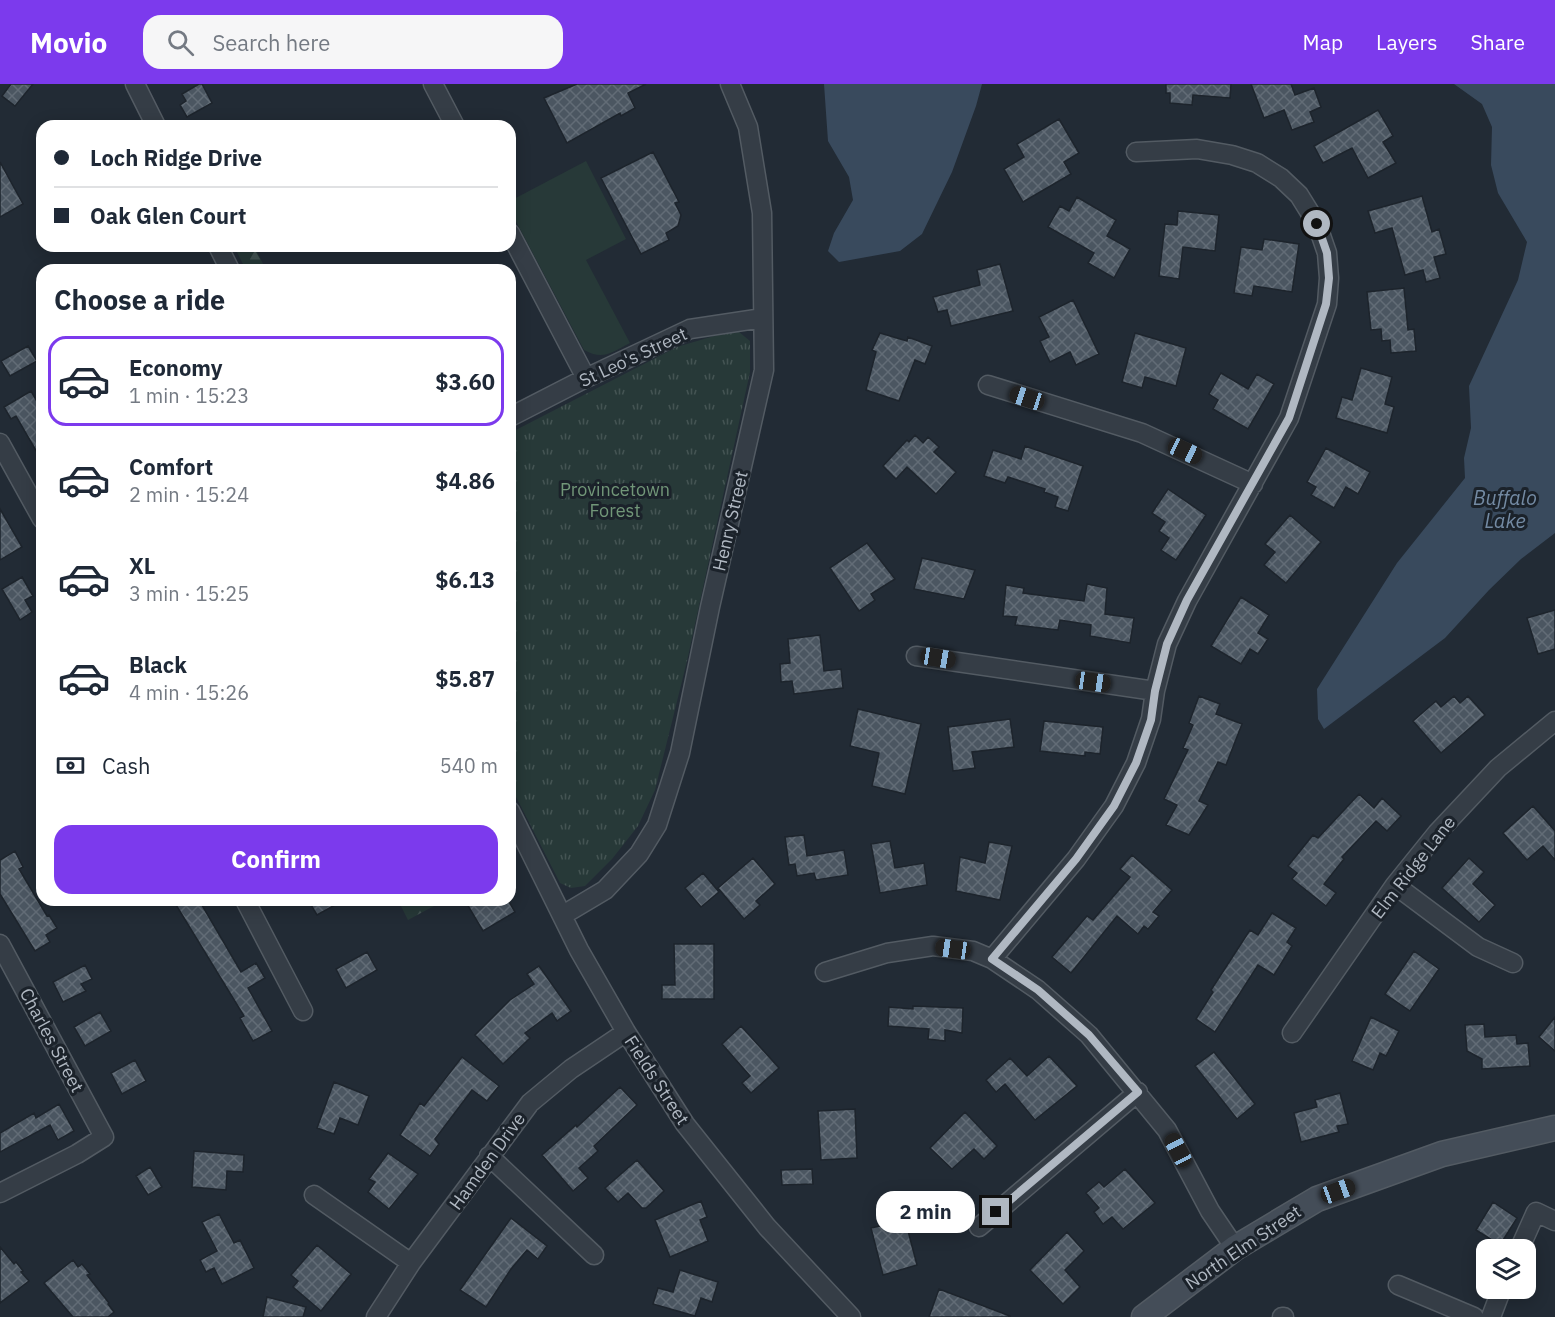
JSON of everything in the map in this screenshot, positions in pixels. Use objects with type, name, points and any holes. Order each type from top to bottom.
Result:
[{"type":"main road","name":"North Elm Street","points":[[1144,1317],[1235,1248],[1317,1199],[1442,1154],[1555,1128]]},
{"type":"street","points":[[135,84],[153,120]]},
{"type":"street","points":[[433,84],[452,120]]},
{"type":"street","name":"Henry Street","points":[[563,915],[605,890],[639,854],[657,825],[680,753],[710,607],[764,369],[762,213],[748,127],[730,84]]},
{"type":"street","points":[[992,959],[1076,859],[1114,806],[1136,763],[1151,720],[1155,691],[1167,644],[1187,600],[1289,418],[1326,304],[1329,278],[1327,253],[1317,224],[1299,195],[1281,178],[1257,163],[1232,155],[1197,149],[1136,152]]},
{"type":"street","points":[[516,244],[586,378]]},
{"type":"street","name":"St Leo's Street","points":[[516,414],[690,329],[763,318]]},
{"type":"street","points":[[988,385],[1142,433],[1253,484]]},
{"type":"street","points":[[0,442],[36,508]]},
{"type":"street","points":[[916,656],[1155,691]]},
{"type":"street","name":"Elm Ridge Lane","points":[[1292,1033],[1395,885],[1437,832],[1498,768],[1555,721]]},
{"type":"street","name":"Fields Street","points":[[516,823],[579,950],[626,1032],[685,1124],[767,1227],[851,1317]]},
{"type":"street","points":[[1395,885],[1478,947],[1513,963]]},
{"type":"street","points":[[248,906],[303,1011]]},
{"type":"street","points":[[825,972],[887,953],[933,946],[973,951],[992,959],[1038,990],[1089,1035],[1138,1092],[1167,1130],[1210,1211],[1235,1248]]},
{"type":"street","name":"Charles Street","points":[[0,1192],[77,1154],[104,1137],[1,948]]},
{"type":"street","name":"Hamden Drive","points":[[376,1317],[411,1263],[530,1103],[571,1068],[626,1032]]},
{"type":"street","points":[[979,1227],[1138,1092]]},
{"type":"street","points":[[489,1156],[594,1255]]},
{"type":"street","points":[[314,1195],[411,1263]]},
{"type":"street","points":[[1525,1239],[1536,1212],[1555,1221]]},
{"type":"street","points":[[1398,1285],[1474,1317]]},
{"type":"street","points":[[1491,1317],[1498,1299]]},
{"type":"green space","points":[[586,161],[626,239],[586,260],[630,343],[603,355],[584,350],[516,221],[516,198]]},
{"type":"green space","points":[[237,252],[257,252],[263,264],[243,264]]},
{"type":"green space","name":"Provincetown Forest","points":[[739,332],[750,341],[750,372],[687,661],[655,790],[638,826],[612,859],[585,886],[571,888],[560,883],[516,797],[516,430],[677,347],[714,336]]},
{"type":"green space","points":[[401,906],[434,906],[408,920]]},
{"type":"water","points":[[824,84],[982,84],[952,172],[922,234],[900,251],[839,262],[828,251],[834,233],[853,200],[849,177],[828,141]]},
{"type":"water","name":"Buffalo Lake","points":[[1454,84],[1555,84],[1555,533],[1521,559],[1445,638],[1324,729],[1318,719],[1317,689],[1397,563],[1465,478],[1464,458],[1471,428],[1469,386],[1518,280],[1527,242],[1498,193],[1491,165],[1492,127],[1482,104]]},
{"type":"building","points":[[11,84],[33,84],[15,106],[2,96]]},
{"type":"building","points":[[202,84],[212,103],[187,117],[180,105],[186,101],[182,94]]},
{"type":"building","points":[[577,84],[646,84],[628,93],[635,108],[621,116],[620,113],[567,143],[544,98]]},
{"type":"building","points":[[1166,84],[1231,84],[1230,98],[1193,95],[1192,105],[1170,103],[1170,93],[1166,93]]},
{"type":"building","points":[[1251,84],[1291,84],[1295,95],[1314,88],[1321,107],[1310,112],[1314,122],[1292,130],[1284,110],[1264,118]]},
{"type":"building","points":[[1378,110],[1393,136],[1383,142],[1396,163],[1368,178],[1352,148],[1323,163],[1314,146]]},
{"type":"building","points":[[1059,119],[1079,153],[1064,162],[1071,174],[1023,202],[1004,169],[1024,157],[1017,144]]},
{"type":"building","points":[[653,152],[679,202],[675,203],[681,215],[678,226],[666,233],[669,240],[641,254],[601,178]]},
{"type":"building","points":[[0,162],[23,204],[0,217]]},
{"type":"building","points":[[1422,196],[1432,232],[1439,229],[1446,254],[1434,257],[1440,278],[1426,282],[1423,270],[1405,275],[1392,228],[1375,233],[1368,211]]},
{"type":"building","points":[[1077,197],[1116,220],[1107,236],[1130,249],[1114,278],[1088,263],[1094,253],[1048,227],[1060,206],[1069,211]]},
{"type":"building","points":[[1178,211],[1219,215],[1215,251],[1183,247],[1179,279],[1159,276],[1165,224],[1177,225]]},
{"type":"building","points":[[1264,239],[1299,244],[1292,292],[1254,286],[1252,296],[1234,293],[1241,247],[1262,250]]},
{"type":"building","points":[[1000,264],[1013,311],[951,326],[947,310],[938,312],[933,297],[980,285],[977,270]]},
{"type":"building","points":[[1404,288],[1408,330],[1414,329],[1416,351],[1391,353],[1390,340],[1382,341],[1381,329],[1371,330],[1367,292]]},
{"type":"building","points":[[1073,300],[1099,354],[1076,365],[1070,352],[1050,362],[1040,341],[1049,337],[1039,317]]},
{"type":"building","points":[[880,333],[907,341],[908,337],[932,346],[925,364],[915,360],[899,401],[866,390],[876,352],[872,350]]},
{"type":"building","points":[[1135,333],[1186,348],[1176,386],[1145,377],[1142,388],[1122,382]]},
{"type":"building","points":[[28,346],[36,359],[36,362],[10,376],[1,361]]},
{"type":"building","points":[[1361,368],[1392,377],[1385,404],[1394,407],[1387,433],[1336,418],[1342,397],[1352,400]]},
{"type":"building","points":[[1221,373],[1248,389],[1257,374],[1274,384],[1248,429],[1213,409],[1218,400],[1209,394]]},
{"type":"building","points":[[31,391],[36,400],[36,451],[16,416],[11,419],[4,407]]},
{"type":"building","points":[[915,435],[923,443],[928,437],[939,447],[934,452],[956,472],[936,494],[907,467],[896,479],[883,466],[907,440],[909,442]]},
{"type":"building","points":[[1025,446],[1083,466],[1068,511],[1055,507],[1058,497],[1044,492],[1045,489],[1008,477],[1005,483],[984,476],[993,450],[1021,459]]},
{"type":"building","points":[[1326,448],[1370,472],[1358,494],[1346,487],[1334,508],[1311,495],[1316,487],[1307,482]]},
{"type":"building","points":[[1168,489],[1206,515],[1176,560],[1161,550],[1169,538],[1159,531],[1165,522],[1152,513]]},
{"type":"building","points":[[0,509],[22,547],[0,560]]},
{"type":"building","points":[[1290,515],[1321,542],[1286,583],[1264,565],[1275,552],[1265,544]]},
{"type":"building","points":[[867,543],[895,579],[871,594],[875,600],[859,611],[830,568]]},
{"type":"building","points":[[922,558],[975,570],[964,599],[914,589]]},
{"type":"building","points":[[22,577],[33,596],[25,600],[32,612],[20,620],[2,589]]},
{"type":"building","points":[[1087,584],[1107,588],[1105,614],[1134,618],[1130,643],[1090,636],[1091,625],[1060,620],[1058,630],[1015,625],[1017,617],[1003,616],[1006,585],[1024,588],[1023,593],[1084,601]]},
{"type":"building","points":[[1241,597],[1269,615],[1258,633],[1268,639],[1258,654],[1250,649],[1241,664],[1211,646]]},
{"type":"building","points":[[1555,610],[1555,649],[1538,654],[1527,618]]},
{"type":"building","points":[[820,635],[824,671],[841,669],[843,688],[794,694],[792,681],[781,682],[780,664],[790,663],[788,639]]},
{"type":"building","points":[[1199,696],[1220,704],[1216,714],[1242,724],[1226,765],[1218,762],[1199,801],[1208,805],[1189,835],[1166,825],[1177,805],[1164,799],[1188,750],[1183,748],[1193,725],[1189,723]]},
{"type":"building","points":[[1454,696],[1460,703],[1468,696],[1485,715],[1441,753],[1413,721],[1436,701],[1441,707]]},
{"type":"building","points":[[858,709],[921,724],[905,794],[872,786],[879,753],[850,746]]},
{"type":"building","points":[[1010,719],[1014,747],[972,752],[975,768],[953,771],[948,727]]},
{"type":"building","points":[[1044,721],[1103,727],[1100,754],[1085,752],[1085,756],[1040,751]]},
{"type":"building","points":[[1359,794],[1374,808],[1382,798],[1401,816],[1387,831],[1376,821],[1342,857],[1344,859],[1324,884],[1336,893],[1326,906],[1292,879],[1297,873],[1288,866],[1313,835],[1318,838]]},
{"type":"building","points":[[1533,806],[1555,831],[1555,860],[1543,846],[1527,860],[1503,833]]},
{"type":"building","points":[[804,835],[807,856],[844,850],[848,875],[816,880],[814,873],[797,876],[795,864],[789,865],[785,837]]},
{"type":"building","points":[[890,841],[895,868],[924,863],[927,885],[880,893],[871,844]]},
{"type":"building","points":[[989,842],[1012,846],[1000,900],[956,891],[960,857],[985,863]]},
{"type":"building","points":[[15,851],[23,867],[19,869],[36,898],[36,906],[41,906],[57,928],[46,935],[50,942],[35,951],[0,894],[0,860]]},
{"type":"building","points":[[1132,855],[1172,890],[1153,912],[1159,916],[1148,929],[1144,926],[1138,934],[1117,916],[1071,973],[1052,957],[1087,916],[1093,920],[1130,877],[1120,869]]},
{"type":"building","points":[[753,858],[775,884],[756,901],[760,905],[744,919],[718,888]]},
{"type":"building","points":[[1469,858],[1484,872],[1473,884],[1495,905],[1479,922],[1442,888]]},
{"type":"building","points":[[703,873],[719,892],[701,907],[685,888]]},
{"type":"building","points":[[177,906],[202,906],[241,972],[256,963],[265,978],[248,988],[272,1031],[253,1041],[240,1018],[244,1016]]},
{"type":"building","points":[[312,906],[333,906],[317,915]]},
{"type":"building","points":[[468,906],[512,906],[515,912],[483,931]]},
{"type":"building","points":[[1272,913],[1296,928],[1287,942],[1292,946],[1274,975],[1258,965],[1215,1032],[1196,1019],[1213,992],[1211,990],[1250,930],[1258,935]]},
{"type":"building","points":[[674,944],[714,944],[714,999],[662,999],[662,985],[675,985]]},
{"type":"building","points":[[1414,951],[1439,969],[1410,1011],[1385,994]]},
{"type":"building","points":[[367,952],[377,970],[346,988],[336,969]]},
{"type":"building","points":[[85,965],[92,979],[81,984],[86,991],[63,1002],[53,982]]},
{"type":"building","points":[[539,966],[571,1011],[557,1021],[552,1013],[525,1033],[530,1038],[503,1064],[475,1035],[510,1000],[534,984],[527,974]]},
{"type":"building","points":[[913,1006],[963,1008],[962,1033],[945,1030],[945,1041],[928,1039],[929,1029],[888,1026],[889,1007],[913,1009]]},
{"type":"building","points":[[100,1012],[111,1031],[85,1046],[74,1027]]},
{"type":"building","points":[[1371,1017],[1399,1031],[1386,1056],[1380,1053],[1373,1070],[1352,1061]]},
{"type":"building","points":[[1555,1017],[1555,1051],[1539,1037]]},
{"type":"building","points":[[1484,1024],[1485,1037],[1516,1035],[1517,1044],[1528,1043],[1530,1066],[1482,1069],[1482,1059],[1467,1051],[1465,1025]]},
{"type":"building","points":[[741,1026],[779,1068],[751,1093],[742,1083],[750,1076],[722,1044]]},
{"type":"building","points":[[1214,1052],[1255,1104],[1237,1119],[1195,1066]]},
{"type":"building","points":[[1049,1056],[1077,1086],[1035,1120],[1005,1084],[996,1092],[986,1080],[1010,1058],[1027,1076]]},
{"type":"building","points":[[462,1057],[499,1086],[487,1101],[472,1090],[435,1139],[439,1144],[430,1156],[400,1135],[420,1103],[424,1106]]},
{"type":"building","points":[[135,1060],[146,1081],[122,1094],[111,1073]]},
{"type":"building","points":[[334,1082],[369,1096],[358,1125],[340,1118],[334,1134],[317,1128]]},
{"type":"building","points":[[620,1087],[637,1105],[594,1146],[598,1151],[579,1168],[588,1178],[573,1191],[542,1155],[576,1125],[577,1127]]},
{"type":"building","points":[[1340,1093],[1348,1124],[1337,1126],[1339,1132],[1301,1142],[1294,1113],[1317,1107],[1315,1100]]},
{"type":"building","points":[[59,1104],[74,1131],[58,1140],[50,1125],[0,1152],[0,1133],[34,1113],[36,1118]]},
{"type":"building","points":[[855,1109],[857,1158],[821,1160],[818,1111]]},
{"type":"building","points":[[965,1112],[997,1146],[984,1159],[974,1149],[952,1169],[930,1148]]},
{"type":"building","points":[[194,1151],[244,1155],[243,1172],[227,1171],[226,1190],[192,1187]]},
{"type":"building","points":[[388,1153],[418,1174],[389,1209],[368,1192],[375,1182],[369,1179]]},
{"type":"building","points":[[637,1160],[664,1191],[646,1208],[642,1208],[628,1193],[618,1202],[605,1188]]},
{"type":"building","points":[[150,1167],[162,1187],[148,1195],[136,1176]]},
{"type":"building","points":[[812,1169],[813,1184],[782,1185],[781,1170]]},
{"type":"building","points":[[1125,1169],[1155,1203],[1123,1229],[1112,1217],[1103,1224],[1094,1212],[1099,1208],[1086,1193],[1099,1182],[1104,1187]]},
{"type":"building","points":[[701,1201],[707,1217],[700,1220],[708,1241],[670,1257],[655,1220]]},
{"type":"building","points":[[1493,1202],[1517,1218],[1504,1239],[1490,1239],[1476,1230]]},
{"type":"building","points":[[902,1208],[917,1265],[883,1275],[871,1228],[880,1226],[877,1215]]},
{"type":"building","points":[[219,1214],[234,1243],[240,1240],[254,1268],[222,1284],[214,1268],[206,1272],[200,1260],[217,1251],[202,1222]]},
{"type":"building","points":[[511,1218],[547,1246],[538,1259],[527,1250],[511,1269],[486,1307],[460,1290]]},
{"type":"building","points":[[1067,1232],[1084,1251],[1065,1270],[1080,1287],[1063,1304],[1030,1270]]},
{"type":"building","points":[[317,1245],[351,1274],[321,1311],[293,1287],[298,1281],[291,1275]]},
{"type":"building","points":[[0,1247],[14,1264],[16,1262],[29,1281],[0,1303]]},
{"type":"building","points":[[73,1260],[78,1267],[82,1264],[90,1274],[87,1275],[109,1303],[114,1312],[108,1317],[73,1317],[44,1283]]},
{"type":"building","points":[[680,1270],[718,1282],[712,1302],[701,1298],[695,1316],[653,1304],[658,1288],[673,1292]]},
{"type":"building","points":[[939,1289],[1010,1316],[1010,1317],[929,1317]]},
{"type":"building","points":[[267,1297],[306,1307],[303,1317],[263,1317]]},
{"type":"route","points":[[996,1212],[1138,1092],[1089,1035],[1038,990],[992,959],[1076,859],[1114,806],[1136,763],[1151,720],[1155,691],[1167,644],[1187,600],[1289,418],[1326,304],[1329,278],[1327,253],[1317,224]]}]
